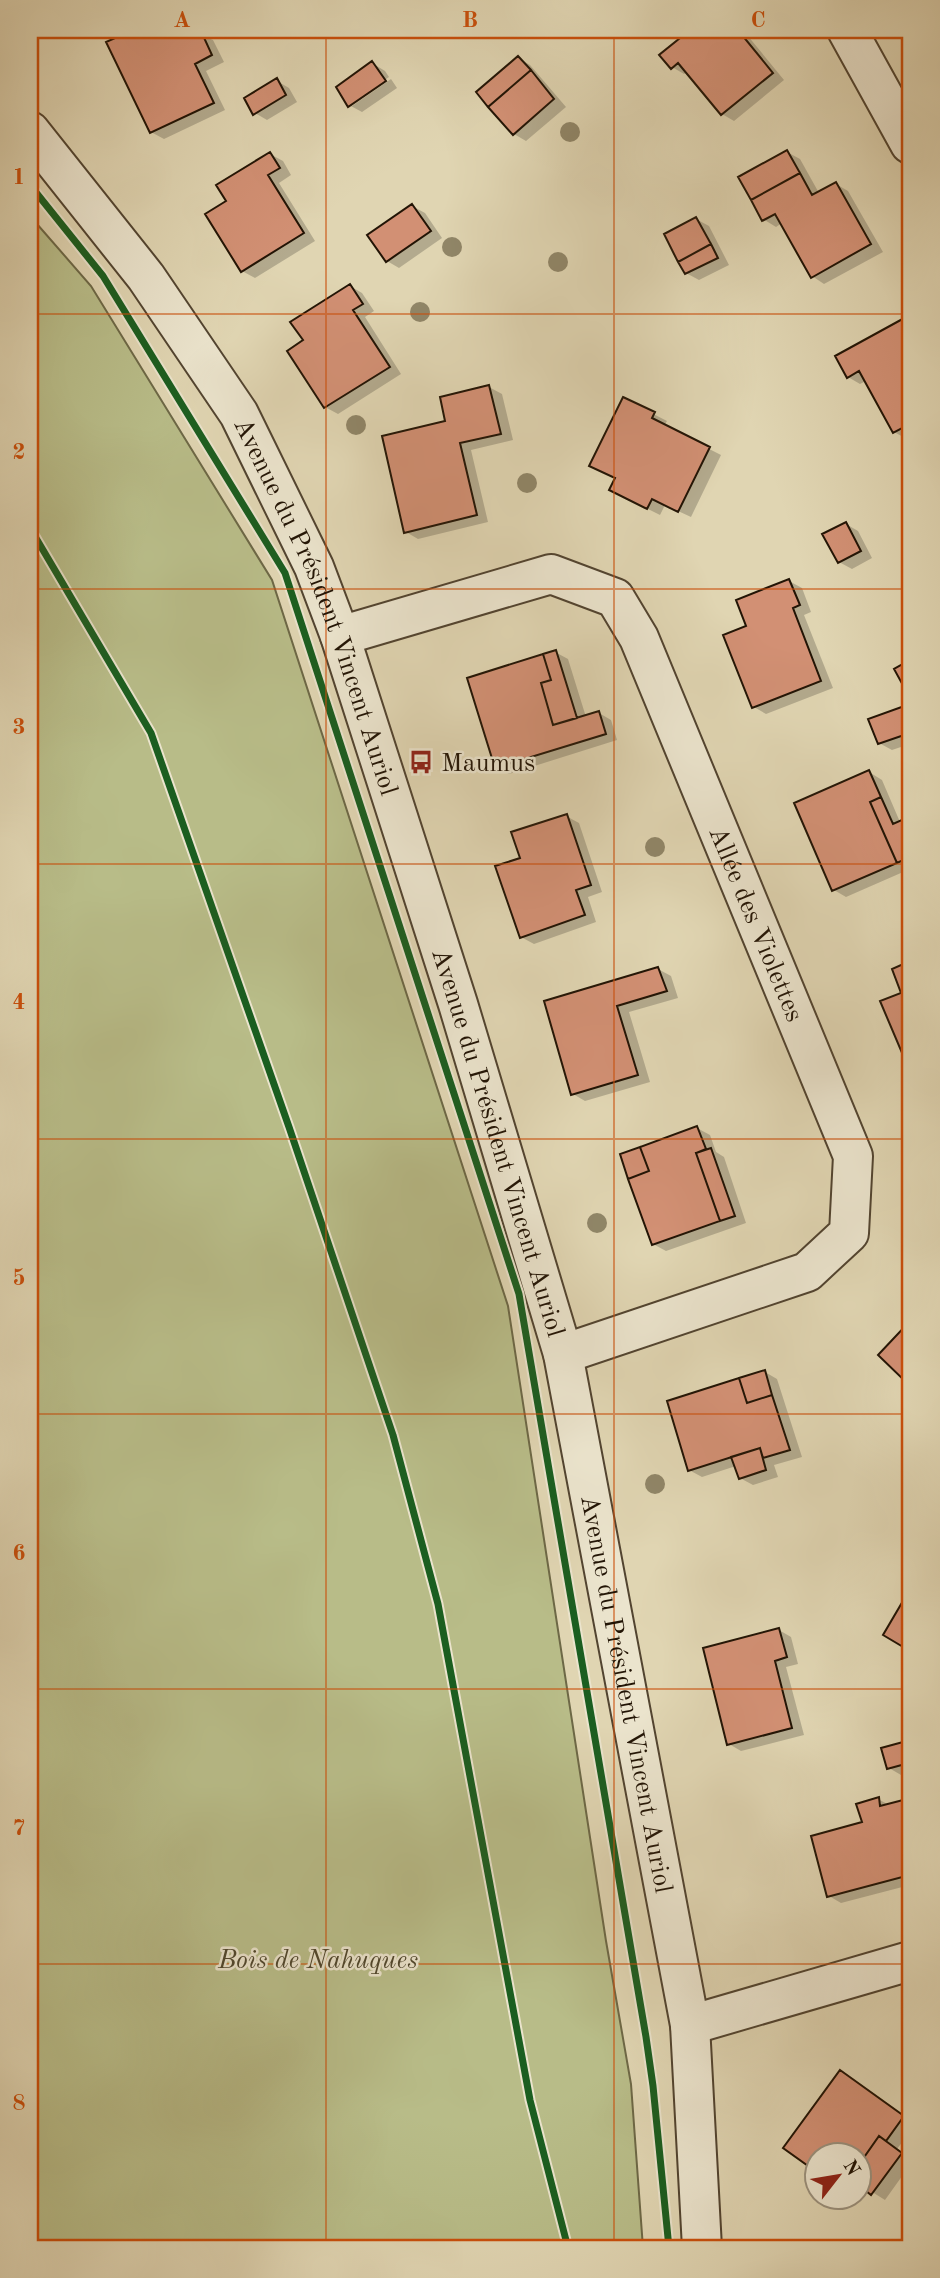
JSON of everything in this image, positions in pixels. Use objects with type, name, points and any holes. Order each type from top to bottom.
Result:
[{"type":"street","points":[[847,30],[907,128]]},
{"type":"street","name":"Avenue du Président Vincent Auriol","points":[[30,131],[146,277],[239,414],[314,567],[340,636],[458,1004],[563,1354],[690,2025],[702,2248]]},
{"type":"street","name":"Allée des Violettes","points":[[340,636],[551,574],[615,598],[639,638],[853,1157],[849,1233],[807,1272],[563,1354]]},
{"type":"street","points":[[690,2025],[910,1961]]},
{"type":"green space","name":"Bois de Nahuques","points":[[30,216],[91,286],[272,580],[508,1306],[606,1941],[631,2084],[643,2248],[30,2248]]},
{"type":"building","points":[[133,30],[189,30],[191,35],[201,31],[212,55],[195,64],[214,103],[150,133],[106,42]]},
{"type":"building","points":[[690,30],[711,30],[714,33],[718,30],[738,30],[773,73],[721,115],[678,63],[671,69],[659,55]]},
{"type":"building","points":[[518,56],[531,70],[488,107],[476,92]]},
{"type":"building","points":[[372,61],[386,81],[348,107],[336,87]]},
{"type":"building","points":[[531,70],[554,99],[513,135],[488,107]]},
{"type":"building","points":[[277,78],[286,95],[253,115],[244,98]]},
{"type":"building","points":[[787,150],[800,173],[751,200],[738,177]]},
{"type":"building","points":[[270,152],[280,168],[268,175],[304,233],[241,272],[205,214],[226,201],[216,185]]},
{"type":"building","points":[[800,173],[812,195],[836,182],[871,244],[811,278],[775,214],[762,221],[751,200]]},
{"type":"building","points":[[412,204],[431,231],[386,262],[367,235]]},
{"type":"building","points":[[696,217],[711,244],[678,262],[664,234]]},
{"type":"building","points":[[711,244],[718,258],[685,274],[678,262]]},
{"type":"building","points":[[350,284],[363,304],[353,310],[390,367],[324,408],[287,351],[303,340],[290,322]]},
{"type":"building","points":[[908,316],[910,424],[893,433],[859,371],[847,378],[835,356]]},
{"type":"building","points":[[489,385],[501,434],[460,443],[477,515],[404,533],[382,436],[445,421],[440,397]]},
{"type":"building","points":[[623,397],[655,412],[652,418],[710,447],[678,512],[652,499],[647,509],[609,490],[615,478],[589,466]]},
{"type":"building","points":[[846,522],[861,551],[838,563],[822,534]]},
{"type":"building","points":[[789,579],[800,605],[793,608],[821,681],[752,708],[723,635],[746,626],[736,600]]},
{"type":"building","points":[[556,650],[577,718],[553,725],[541,683],[551,680],[543,654]]},
{"type":"building","points":[[543,654],[551,680],[541,683],[553,725],[599,711],[606,734],[495,768],[467,678]]},
{"type":"building","points":[[910,660],[910,698],[894,669]]},
{"type":"building","points":[[910,704],[910,733],[878,744],[868,719]]},
{"type":"building","points":[[869,770],[881,797],[870,802],[897,863],[832,891],[794,803]]},
{"type":"building","points":[[881,797],[893,824],[904,819],[910,833],[910,857],[897,863],[870,802]]},
{"type":"building","points":[[567,814],[591,885],[576,890],[585,915],[520,938],[495,866],[520,858],[511,832]]},
{"type":"building","points":[[910,961],[908,1067],[880,1001],[901,993],[892,969]]},
{"type":"building","points":[[658,967],[667,991],[617,1006],[638,1075],[571,1095],[544,1001]]},
{"type":"building","points":[[697,1126],[706,1149],[696,1153],[720,1221],[652,1245],[628,1179],[649,1171],[640,1147]]},
{"type":"building","points":[[640,1147],[649,1171],[628,1179],[620,1154]]},
{"type":"building","points":[[711,1148],[735,1216],[720,1221],[696,1153]]},
{"type":"building","points":[[910,1321],[910,1386],[878,1355]]},
{"type":"building","points":[[765,1370],[772,1395],[747,1403],[739,1378]]},
{"type":"building","points":[[739,1378],[747,1403],[772,1395],[790,1450],[763,1458],[760,1448],[688,1471],[667,1401]]},
{"type":"building","points":[[760,1448],[766,1470],[739,1479],[731,1457]]},
{"type":"building","points":[[910,1589],[910,1651],[883,1635]]},
{"type":"building","points":[[779,1628],[787,1657],[775,1661],[792,1728],[727,1745],[703,1648]]},
{"type":"building","points":[[903,1742],[909,1763],[887,1769],[881,1748]]},
{"type":"building","points":[[879,1797],[880,1806],[907,1799],[910,1810],[910,1875],[827,1897],[811,1836],[862,1822],[856,1804]]},
{"type":"building","points":[[840,2070],[904,2116],[886,2141],[879,2136],[874,2143],[804,2142],[804,2163],[783,2148]]},
{"type":"building","points":[[879,2136],[902,2153],[874,2191],[874,2143]]},
{"type":"cycle path","points":[[30,185],[103,276],[285,573],[519,1294],[646,2037],[669,2248]]},
{"type":"cycle path","points":[[30,528],[151,733],[393,1435],[438,1604],[530,2100],[568,2248]]},
{"type":"place","name":"Maumus","points":[[421,762]]}]
